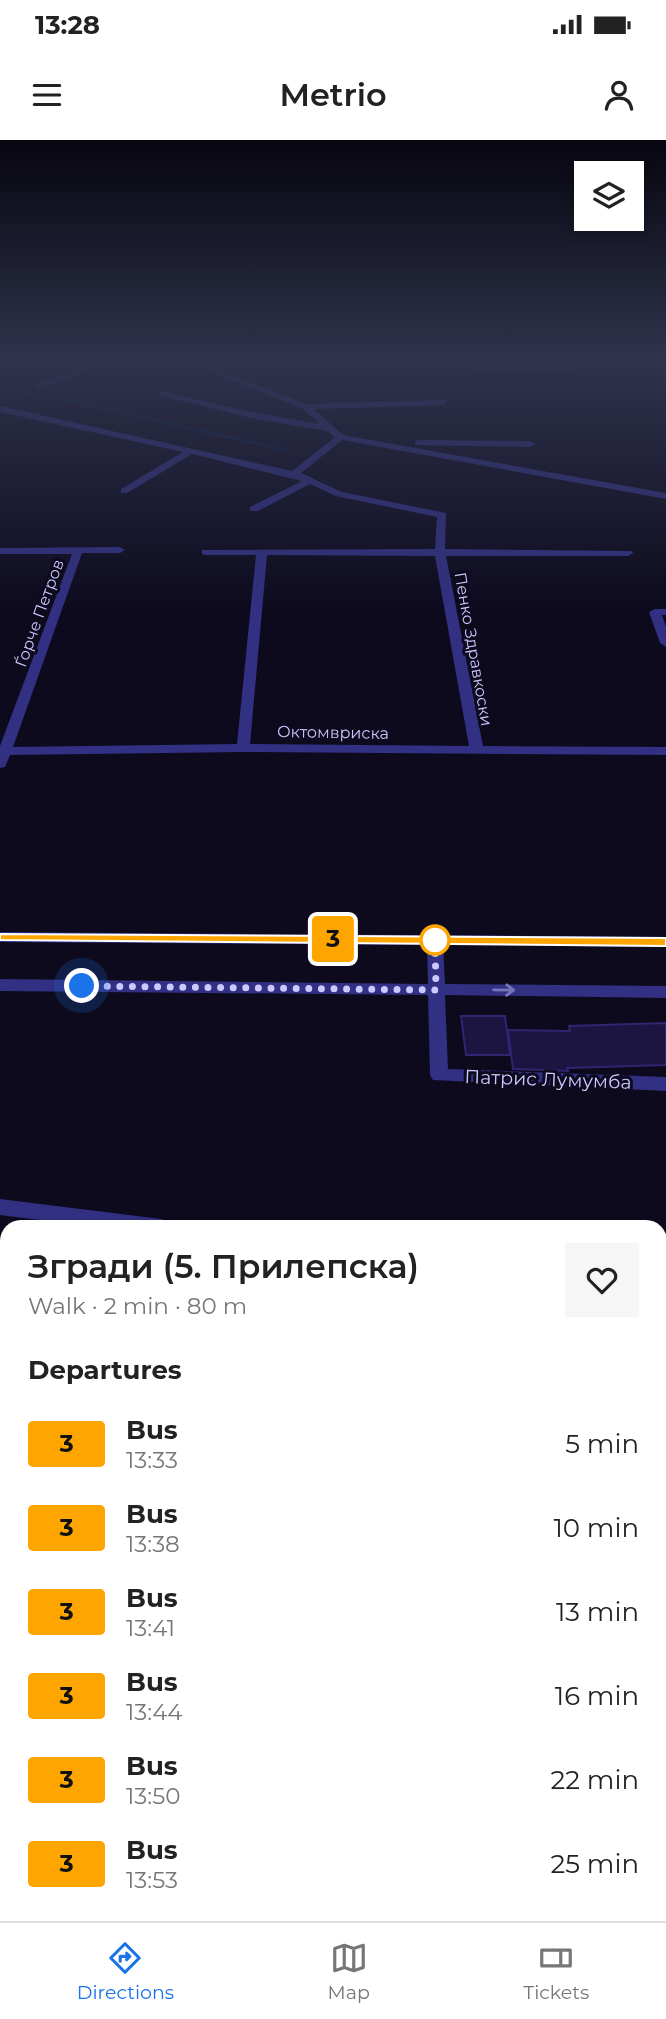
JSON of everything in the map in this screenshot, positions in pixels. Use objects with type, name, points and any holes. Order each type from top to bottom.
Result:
[{"type":"street","points":[[159,444],[293,474],[339,494],[442,515],[440,553]]},
{"type":"street","points":[[293,474],[331,444]]},
{"type":"street","points":[[375,444],[666,496]]},
{"type":"street","points":[[124,491],[191,451]]},
{"type":"street","points":[[254,509],[307,482]]},
{"type":"street","name":"Ѓорче Петров","points":[[0,551],[120,551]]},
{"type":"street","name":"Ѓорче Петров","points":[[2,755],[78,551]]},
{"type":"street","name":"Пенко Здравкоски","points":[[206,552],[628,553]]},
{"type":"street","points":[[243,748],[262,552]]},
{"type":"street","name":"Пенко Здравкоски","points":[[440,553],[477,751]]},
{"type":"street","points":[[666,612],[655,612],[666,643]]},
{"type":"street","name":"Октомвриска","points":[[2,755],[243,748],[666,751]]},
{"type":"street","points":[[0,937],[666,942]]},
{"type":"street","name":"Патрис Лумумба","points":[[435,940],[439,1075],[666,1084]]},
{"type":"street","points":[[0,985],[666,992]]},
{"type":"street","points":[[0,1207],[105,1220]]},
{"type":"building","points":[[461,1016],[505,1016],[510,1055],[466,1055]]},
{"type":"building","points":[[666,1023],[666,1065],[567,1068],[568,1071],[513,1069],[508,1030],[570,1031],[569,1026]]},
{"type":"waterway","points":[[261,444],[287,450]]},
{"type":"bus line","name":"3","points":[[0,938],[666,942]]},
{"type":"route","points":[[82,986],[436,990],[435,940]]}]
